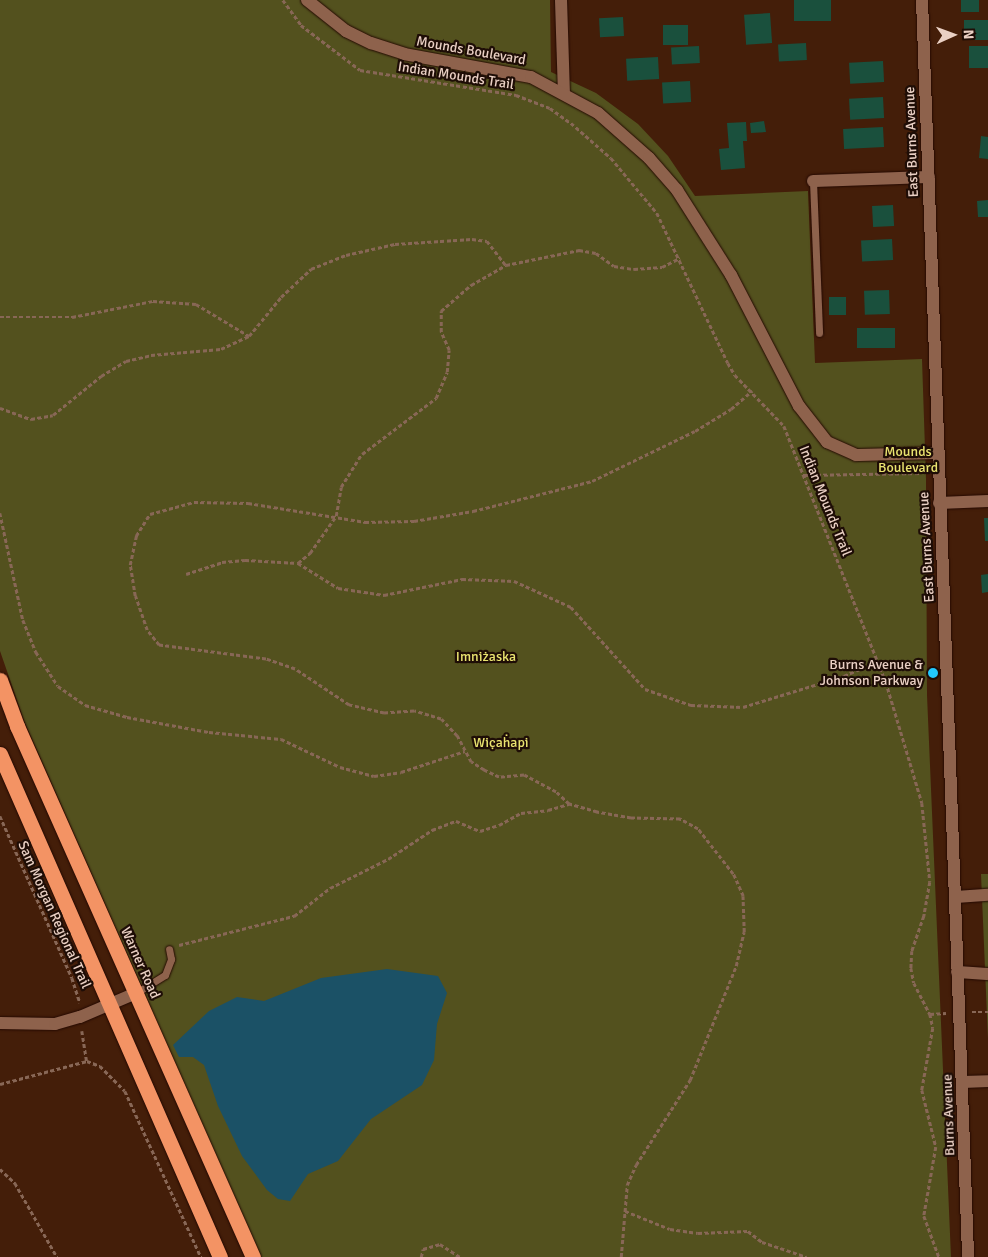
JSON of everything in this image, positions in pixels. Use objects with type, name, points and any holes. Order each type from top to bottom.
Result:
[{"type":"highway","name":"Warner Road","points":[[0,680],[136,993],[254,1257]]},
{"type":"highway","points":[[0,754],[220,1257]]},
{"type":"street","name":"Mounds Boulevard","points":[[307,0],[346,31],[372,43],[418,57],[509,71],[564,93],[625,134],[676,190],[731,275],[799,406],[827,442],[856,455],[938,454]]},
{"type":"street","points":[[561,0],[564,93]]},
{"type":"street","name":"East Burns Avenue","points":[[922,0],[939,503],[956,897],[957,972]]},
{"type":"street","points":[[813,181],[929,177]]},
{"type":"street","points":[[939,503],[988,501]]},
{"type":"street","points":[[956,897],[988,895]]},
{"type":"street","points":[[957,972],[988,974]]},
{"type":"street","name":"Burns Avenue","points":[[957,972],[968,1257]]},
{"type":"street","points":[[0,1023],[55,1024],[80,1018],[136,993]]},
{"type":"street","points":[[962,1082],[988,1081]]},
{"type":"lane","points":[[813,181],[819,333]]},
{"type":"lane","points":[[136,993],[165,975],[171,958],[169,948]]},
{"type":"path","name":"Indian Mounds Trail","points":[[283,0],[301,25],[360,70],[516,95],[550,108],[611,158],[657,213],[680,258],[728,363],[784,426],[878,661],[898,718],[922,803],[930,882],[924,916],[912,951],[912,968],[914,983],[930,1014],[932,1041],[922,1090],[936,1147],[924,1216],[938,1257]]},
{"type":"path","points":[[0,408],[31,419],[53,414],[101,376],[126,361],[151,355],[221,348],[249,336],[281,297],[311,269],[346,256],[396,244],[472,239],[487,241],[506,264]]},
{"type":"path","points":[[298,563],[310,553],[336,516],[341,487],[362,454],[436,398],[447,372],[449,350],[441,332],[441,311],[454,298],[506,264],[579,250],[596,253],[614,266],[634,269],[662,267],[680,258]]},
{"type":"path","points":[[0,317],[72,317],[153,301],[196,304],[249,336]]},
{"type":"path","points":[[622,1257],[627,1185],[636,1165],[690,1080],[736,966],[744,932],[743,896],[733,874],[698,829],[680,819],[631,818],[570,804],[556,792],[524,775],[499,777],[484,770],[471,762],[441,719],[414,710],[384,713],[349,705],[295,669],[266,659],[159,645],[147,630],[135,596],[130,565],[136,536],[150,514],[194,502],[248,503],[365,522],[414,522],[527,499],[592,481],[695,431],[731,410],[752,391]]},
{"type":"path","points":[[804,475],[922,473]]},
{"type":"path","points":[[0,513],[23,620],[36,652],[58,686],[85,705],[127,717],[209,732],[281,738],[340,767],[374,776],[401,772],[465,751]]},
{"type":"path","points":[[186,574],[222,562],[245,560],[298,563],[338,588],[384,595],[462,579],[514,581],[571,607],[645,690],[691,705],[743,707],[844,676],[878,661]]},
{"type":"path","points":[[169,948],[294,916],[330,888],[388,859],[432,830],[456,822],[480,831],[499,826],[521,813],[548,810],[570,804]]},
{"type":"path","name":"Sam Morgan Regional Trail","points":[[0,816],[80,998],[80,1018],[87,1061]]},
{"type":"path","points":[[974,1012],[988,1012]]},
{"type":"path","points":[[930,1014],[944,1013]]},
{"type":"path","points":[[0,1084],[87,1061],[100,1066],[125,1091],[200,1257]]},
{"type":"path","points":[[0,1169],[15,1183],[57,1257]]},
{"type":"path","points":[[625,1211],[670,1229],[698,1233],[748,1231],[762,1242],[807,1257]]},
{"type":"path","points":[[421,1257],[423,1249],[440,1244],[460,1257]]},
{"type":"green space","name":"Wic̣aḣapi","points":[[0,0],[550,0],[551,72],[596,93],[638,124],[668,156],[695,196],[808,191],[815,363],[922,359],[926,479],[927,695],[951,1257],[261,1257],[25,723],[0,651]]},
{"type":"green space","points":[[981,874],[988,874],[988,1039]]},
{"type":"water","points":[[387,969],[438,976],[447,993],[437,1024],[434,1060],[422,1085],[371,1119],[338,1161],[308,1174],[290,1201],[278,1199],[267,1190],[242,1156],[218,1106],[204,1065],[193,1057],[179,1057],[173,1045],[209,1011],[237,997],[264,1001],[321,978]]},
{"type":"building","points":[[794,0],[831,0],[831,21],[794,21]]},
{"type":"building","points":[[961,0],[979,0],[979,12],[961,12]]},
{"type":"building","points":[[770,13],[772,43],[746,45],[744,15]]},
{"type":"building","points":[[623,17],[624,36],[600,37],[599,18]]},
{"type":"building","points":[[964,20],[988,20],[988,40],[964,40]]},
{"type":"building","points":[[663,25],[688,25],[688,45],[663,45]]},
{"type":"building","points":[[806,43],[807,60],[779,61],[778,44]]},
{"type":"building","points":[[699,46],[700,63],[672,64],[671,47]]},
{"type":"building","points":[[969,46],[988,46],[988,68],[969,68]]},
{"type":"building","points":[[658,57],[659,79],[627,81],[626,59]]},
{"type":"building","points":[[883,61],[884,82],[850,84],[849,63]]},
{"type":"building","points":[[690,81],[691,102],[663,103],[662,82]]},
{"type":"building","points":[[883,97],[884,118],[850,120],[849,99]]},
{"type":"building","points":[[764,121],[766,132],[751,133],[750,123]]},
{"type":"building","points":[[746,122],[747,141],[743,141],[745,168],[721,170],[719,149],[729,148],[727,123]]},
{"type":"building","points":[[883,127],[884,147],[844,149],[843,129]]},
{"type":"building","points":[[981,136],[988,137],[988,159],[979,158]]},
{"type":"building","points":[[988,200],[988,217],[978,217],[977,201]]},
{"type":"building","points":[[893,205],[894,226],[873,227],[872,206]]},
{"type":"building","points":[[892,239],[893,260],[862,262],[861,241]]},
{"type":"building","points":[[889,290],[890,314],[865,315],[864,291]]},
{"type":"building","points":[[829,297],[846,297],[846,315],[829,315]]},
{"type":"building","points":[[857,328],[895,328],[895,348],[857,348]]},
{"type":"building","points":[[984,518],[988,518],[988,541],[985,541]]},
{"type":"building","points":[[988,574],[988,592],[982,593],[981,575]]},
{"type":"place","name":"Burns Avenue & Johnson Parkway","points":[[933,673]]},
{"type":"park label","name":"Imniżaska","points":[[486,657]]}]
